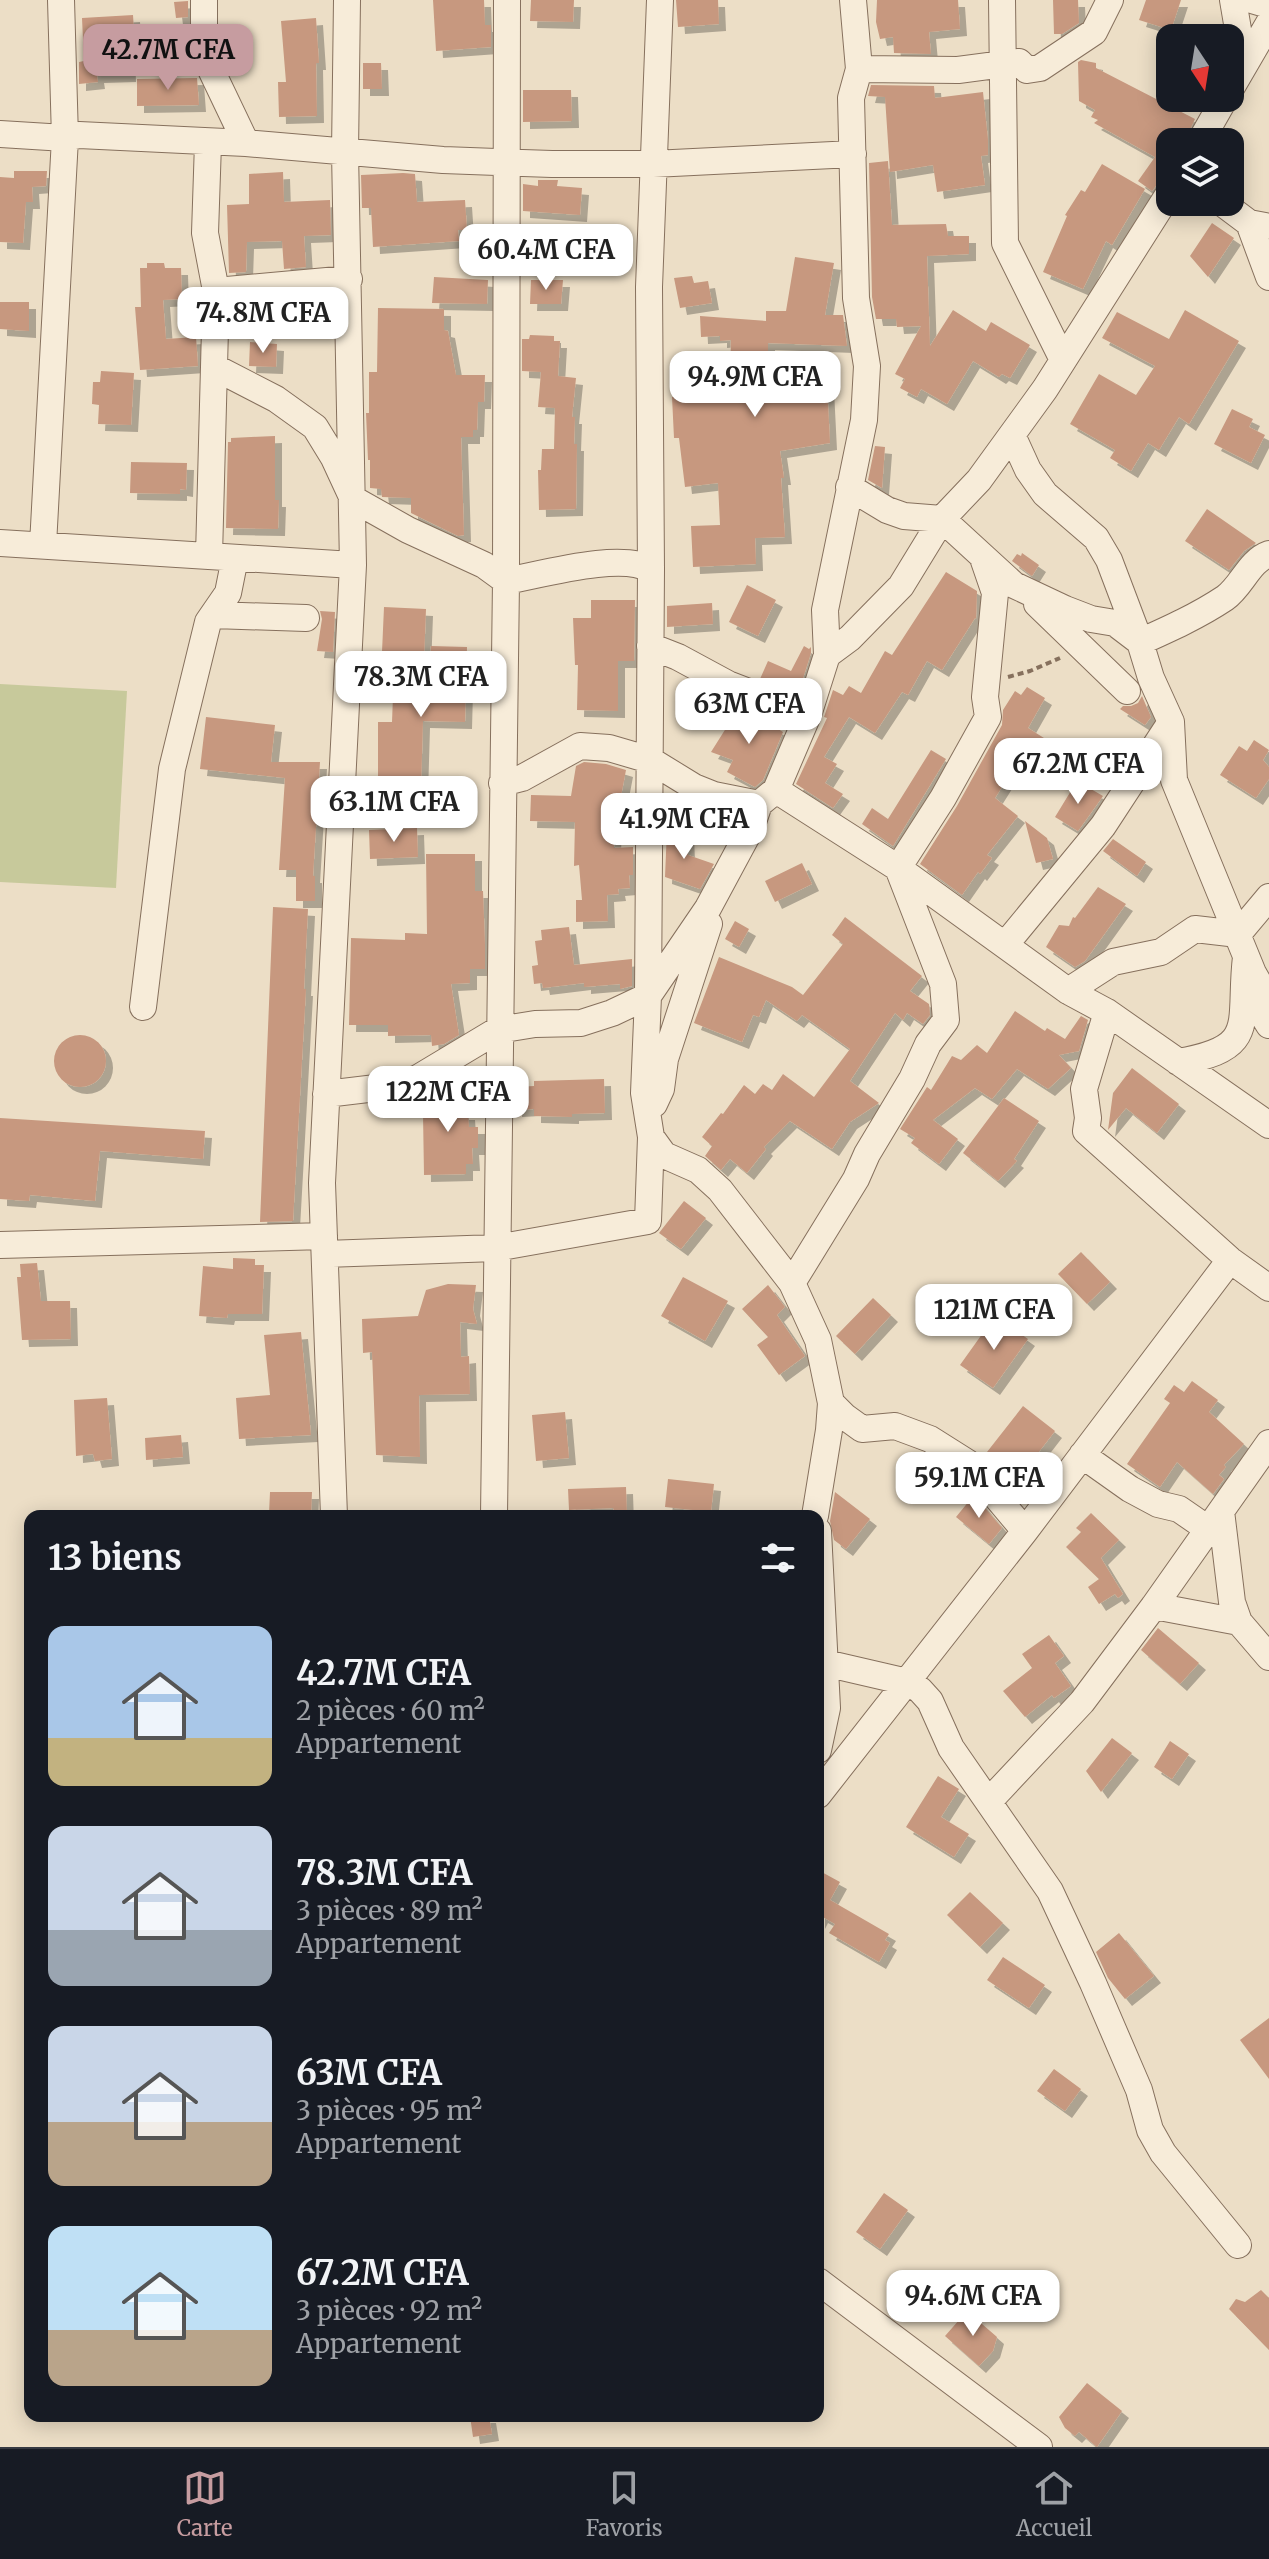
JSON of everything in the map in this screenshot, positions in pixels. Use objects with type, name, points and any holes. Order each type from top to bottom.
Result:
[{"type":"street","points":[[43,545],[65,138],[61,0]]},
{"type":"street","points":[[204,0],[204,55],[246,143]]},
{"type":"street","points":[[334,1510],[322,1183],[353,565],[345,152],[347,0]]},
{"type":"street","points":[[494,1510],[506,581],[507,0]]},
{"type":"street","points":[[0,1245],[496,1248],[648,1221],[650,1128],[644,1093],[650,760],[649,287],[660,0]]},
{"type":"street","points":[[326,1094],[401,1085],[498,1030],[535,1024],[581,1023],[648,996],[708,908],[808,715],[827,655],[825,610],[864,420],[867,366],[856,298],[851,98],[859,69],[853,0]]},
{"type":"street","points":[[1002,0],[1005,243],[1063,360]]},
{"type":"street","points":[[859,69],[948,70],[1019,62],[1027,70],[1047,64],[1094,32],[1110,0]]},
{"type":"street","points":[[1233,0],[1237,24]]},
{"type":"street","points":[[1252,0],[1269,5]]},
{"type":"street","points":[[1244,65],[1269,23]]},
{"type":"street","points":[[0,134],[246,143],[443,160],[552,164],[653,164],[853,154]]},
{"type":"street","points":[[143,1007],[172,769],[208,622],[228,593],[222,557],[214,367],[216,291],[205,233],[208,143]]},
{"type":"street","points":[[827,655],[850,638],[901,586],[942,519],[979,480],[1012,435],[1156,214]]},
{"type":"street","points":[[1259,225],[1269,277]]},
{"type":"street","points":[[216,291],[349,279]]},
{"type":"street","points":[[214,367],[276,399],[315,427],[353,499],[408,530],[484,565],[506,581],[622,561],[642,564],[651,570]]},
{"type":"street","points":[[1012,435],[1028,470],[1045,494],[1096,538],[1103,549],[1122,592],[1151,678],[1171,722],[1174,780],[1253,973],[1269,1001]]},
{"type":"street","points":[[849,487],[887,510],[904,516],[942,519],[1020,588],[1127,691]]},
{"type":"street","points":[[0,543],[353,565]]},
{"type":"street","points":[[1140,642],[1186,621],[1228,596],[1249,569],[1269,554]]},
{"type":"street","points":[[898,868],[950,786],[988,717],[985,697],[995,593],[983,558]]},
{"type":"street","points":[[1020,588],[1065,609],[1115,623],[1140,642]]},
{"type":"street","points":[[213,615],[306,618]]},
{"type":"street","points":[[650,646],[728,684],[808,715]]},
{"type":"street","points":[[1005,945],[1103,826],[1171,722]]},
{"type":"street","points":[[502,783],[522,778],[580,746],[609,748],[650,760],[694,787],[714,795],[767,797],[898,868],[1068,991],[1107,1012],[1269,1125]]},
{"type":"street","points":[[792,1283],[856,1179],[928,1044],[946,1020],[943,984],[898,868]]},
{"type":"street","points":[[720,886],[665,1059],[661,1089],[650,1128],[664,1155],[698,1170],[720,1190],[792,1283],[818,1340],[831,1403],[816,1510]]},
{"type":"street","points":[[1178,1062],[1205,1057],[1230,1047],[1244,1020],[1242,945],[1269,897]]},
{"type":"street","points":[[1068,991],[1113,962],[1161,952],[1195,929],[1242,945]]},
{"type":"street","points":[[1242,945],[1259,1009],[1269,1025]]},
{"type":"street","points":[[1107,1012],[1084,1089],[1088,1118],[1086,1131],[1230,1260],[1269,1288]]},
{"type":"street","points":[[824,1787],[1025,1531],[1230,1260]]},
{"type":"street","points":[[831,1403],[862,1429],[895,1426],[930,1439],[968,1463],[1025,1531]]},
{"type":"street","points":[[990,1800],[1082,1702],[1269,1443]]},
{"type":"street","points":[[1082,1455],[1130,1489],[1158,1504],[1214,1520]]},
{"type":"street","points":[[1214,1520],[1239,1622],[1269,1657]]},
{"type":"street","points":[[1154,1606],[1239,1622]]},
{"type":"street","points":[[824,1644],[827,1708],[824,1722]]},
{"type":"street","points":[[825,1663],[907,1682],[930,1701],[951,1748],[990,1800],[1050,1891],[1139,2090],[1150,2130],[1163,2153],[1238,2245]]},
{"type":"street","points":[[824,2286],[1039,2447]]},
{"type":"green space","points":[[0,684],[127,691],[116,888],[0,882]]},
{"type":"building","points":[[433,0],[484,0],[485,25],[491,25],[491,47],[436,51]]},
{"type":"building","points":[[531,0],[574,0],[573,22],[530,21]]},
{"type":"building","points":[[676,0],[718,0],[719,24],[678,27]]},
{"type":"building","points":[[877,0],[958,0],[960,29],[929,32],[931,54],[894,53],[893,37],[880,39],[876,22]]},
{"type":"building","points":[[1053,0],[1078,0],[1079,23],[1062,34],[1054,34]]},
{"type":"building","points":[[1146,0],[1181,0],[1173,24],[1156,25],[1139,20]]},
{"type":"building","points":[[188,1],[188,17],[176,18],[174,2]]},
{"type":"building","points":[[133,15],[135,47],[128,48],[129,75],[97,76],[98,82],[79,84],[79,62],[84,61],[82,18]]},
{"type":"building","points":[[316,18],[319,63],[316,63],[317,116],[279,117],[278,82],[286,82],[281,21]]},
{"type":"building","points":[[1078,62],[1096,63],[1096,68],[1156,99],[1156,112],[1181,112],[1195,119],[1191,128],[1156,128],[1156,186],[1152,191],[1138,181],[1155,157],[1094,123],[1098,120],[1091,117],[1095,110],[1079,101]]},
{"type":"building","points":[[363,63],[381,63],[382,89],[363,89]]},
{"type":"building","points":[[197,78],[199,105],[137,106],[137,79]]},
{"type":"building","points":[[871,85],[934,86],[935,98],[983,92],[988,140],[988,155],[981,156],[985,185],[937,192],[933,165],[890,172],[885,97],[868,96]]},
{"type":"building","points":[[523,90],[571,90],[572,121],[523,122]]},
{"type":"building","points":[[888,161],[892,225],[946,224],[948,236],[969,236],[969,254],[927,256],[930,346],[953,310],[986,331],[991,322],[1030,345],[1010,378],[1002,374],[999,377],[973,361],[947,404],[921,389],[917,397],[900,388],[905,379],[895,374],[921,326],[897,327],[896,319],[876,319],[872,297],[869,163]]},
{"type":"building","points":[[1102,164],[1145,189],[1112,245],[1106,241],[1083,289],[1043,272],[1065,215],[1081,190],[1085,192]]},
{"type":"building","points":[[14,171],[47,171],[46,186],[32,187],[33,202],[26,202],[23,243],[0,242],[0,177],[14,178]]},
{"type":"building","points":[[283,172],[284,202],[330,200],[331,235],[304,236],[306,267],[284,269],[282,241],[247,242],[246,272],[229,273],[227,205],[249,204],[249,174]]},
{"type":"building","points":[[415,174],[417,202],[465,200],[467,230],[458,230],[459,241],[373,247],[371,208],[362,208],[361,175]]},
{"type":"building","points":[[538,180],[558,180],[557,186],[582,188],[580,215],[523,211],[523,184],[538,186]]},
{"type":"building","points":[[1212,223],[1234,238],[1208,277],[1190,256]]},
{"type":"building","points":[[795,257],[834,263],[825,315],[843,315],[847,346],[768,343],[768,381],[819,378],[819,384],[827,383],[830,443],[780,451],[784,478],[781,478],[785,537],[755,538],[756,564],[693,567],[691,526],[720,525],[718,483],[685,487],[679,438],[674,438],[672,397],[699,396],[697,377],[730,373],[731,340],[720,341],[720,336],[701,337],[700,316],[766,321],[766,311],[786,311]]},
{"type":"building","points":[[147,263],[164,263],[165,268],[181,268],[182,299],[163,300],[166,339],[196,337],[198,366],[140,370],[135,307],[141,307],[140,268],[147,268]]},
{"type":"building","points":[[692,276],[694,283],[708,281],[712,303],[680,308],[674,278]]},
{"type":"building","points":[[434,277],[488,280],[487,304],[432,303]]},
{"type":"building","points":[[531,280],[563,280],[561,304],[530,304]]},
{"type":"building","points":[[0,302],[29,302],[29,331],[0,329]]},
{"type":"building","points":[[378,308],[444,309],[444,330],[448,331],[456,375],[485,375],[484,402],[478,402],[477,430],[473,430],[473,437],[461,437],[464,535],[458,536],[411,513],[411,498],[382,497],[381,489],[370,488],[366,413],[369,413],[369,372],[377,372]]},
{"type":"building","points":[[1185,310],[1239,341],[1189,424],[1179,417],[1159,450],[1148,443],[1131,471],[1110,458],[1115,450],[1070,424],[1099,374],[1136,395],[1155,366],[1102,338],[1117,312],[1169,339]]},
{"type":"building","points":[[530,335],[554,336],[554,341],[560,341],[558,376],[576,378],[572,417],[575,417],[574,444],[577,444],[576,509],[539,510],[538,470],[541,470],[542,449],[554,449],[555,408],[538,407],[541,372],[522,371],[522,339],[529,339]]},
{"type":"building","points":[[250,342],[277,344],[276,367],[249,366]]},
{"type":"building","points":[[101,371],[134,373],[131,425],[98,424],[99,405],[92,404],[93,382],[100,382]]},
{"type":"building","points":[[1232,409],[1253,419],[1249,427],[1265,435],[1251,463],[1214,444]]},
{"type":"building","points":[[275,436],[278,529],[226,528],[228,442],[231,438]]},
{"type":"building","points":[[875,446],[885,447],[882,488],[868,480]]},
{"type":"building","points":[[131,462],[187,463],[186,490],[180,489],[180,494],[130,493]]},
{"type":"building","points":[[1207,509],[1256,543],[1244,551],[1229,570],[1185,541]]},
{"type":"building","points":[[1022,553],[1039,565],[1032,576],[1012,561]]},
{"type":"building","points":[[946,572],[977,591],[976,619],[942,670],[927,661],[908,695],[902,692],[875,733],[849,717],[824,757],[837,764],[825,783],[843,794],[833,808],[796,784],[827,718],[824,717],[833,690],[843,695],[849,686],[861,693],[885,651],[892,655]]},
{"type":"building","points":[[747,585],[776,600],[758,636],[729,622]]},
{"type":"building","points":[[591,600],[635,600],[634,661],[618,661],[618,711],[577,710],[578,665],[575,665],[573,618],[591,618]]},
{"type":"building","points":[[712,603],[713,624],[667,627],[667,606]]},
{"type":"building","points":[[384,607],[426,609],[424,660],[386,658],[386,652],[382,652]]},
{"type":"building","points":[[320,611],[335,612],[333,652],[317,651],[322,619]]},
{"type":"building","points":[[431,646],[467,647],[465,722],[423,721],[421,788],[378,788],[378,722],[392,722],[393,696],[429,696]]},
{"type":"building","points":[[804,646],[811,647],[811,653],[798,694],[760,679],[768,661],[791,671]]},
{"type":"building","points":[[1027,687],[1045,698],[1028,728],[1052,743],[1033,773],[1017,763],[995,798],[1018,816],[987,855],[992,858],[962,895],[920,864],[1002,725],[1003,710],[1015,691],[1021,695]]},
{"type":"building","points":[[1142,696],[1151,717],[1145,725],[1120,709],[1138,703]]},
{"type":"building","points":[[740,706],[783,732],[763,780],[755,787],[727,772],[733,760],[711,752]]},
{"type":"building","points":[[206,717],[275,725],[271,762],[320,762],[313,876],[315,901],[296,901],[296,870],[279,870],[285,778],[200,769]]},
{"type":"building","points":[[1254,740],[1269,750],[1263,760],[1269,767],[1269,779],[1256,798],[1220,775],[1239,746],[1247,751]]},
{"type":"building","points":[[931,750],[946,759],[893,846],[862,824],[872,808],[888,819]]},
{"type":"building","points":[[584,762],[626,770],[621,796],[633,796],[633,814],[615,814],[614,848],[633,847],[633,875],[629,875],[630,888],[618,889],[619,894],[607,895],[608,921],[576,922],[576,900],[582,900],[579,865],[574,866],[575,822],[530,821],[531,795],[571,796],[576,766]]},
{"type":"building","points":[[1077,781],[1103,796],[1078,831],[1055,817]]},
{"type":"building","points":[[1025,821],[1047,838],[1053,859],[1036,863]]},
{"type":"building","points":[[417,828],[418,857],[370,859],[369,830]]},
{"type":"building","points":[[687,828],[688,855],[714,864],[700,889],[665,877],[667,829]]},
{"type":"building","points":[[1113,839],[1146,862],[1137,876],[1103,851]]},
{"type":"building","points":[[426,854],[475,854],[475,891],[483,891],[485,945],[485,969],[470,969],[470,983],[451,984],[459,1035],[444,1044],[432,1046],[431,1035],[388,1036],[388,1025],[349,1025],[351,938],[405,940],[405,933],[427,934]]},
{"type":"building","points":[[802,863],[812,884],[775,902],[765,881]]},
{"type":"building","points":[[1098,887],[1126,904],[1085,961],[1075,967],[1046,947],[1059,925],[1069,926]]},
{"type":"building","points":[[273,907],[308,909],[306,989],[293,1221],[260,1222]]},
{"type":"building","points":[[845,917],[922,976],[910,991],[929,1004],[930,1015],[923,1024],[907,1013],[903,1020],[895,1013],[850,1081],[879,1103],[850,1122],[832,1149],[790,1121],[764,1147],[766,1149],[747,1173],[730,1159],[721,1170],[705,1156],[712,1146],[702,1137],[744,1085],[755,1094],[763,1084],[772,1090],[783,1074],[814,1097],[850,1049],[802,1015],[797,1021],[766,1000],[759,1017],[753,1015],[742,1042],[694,1023],[719,957],[792,987],[803,995],[843,944],[832,935]]},
{"type":"building","points":[[735,921],[749,929],[739,947],[725,939]]},
{"type":"building","points":[[569,927],[574,965],[632,959],[632,986],[620,989],[620,984],[584,987],[584,983],[543,988],[542,983],[534,984],[532,966],[538,965],[535,941],[542,940],[541,930]]},
{"type":"building","points":[[1015,1011],[1045,1031],[1047,1028],[1065,1039],[1081,1016],[1088,1020],[1079,1051],[1059,1055],[1071,1068],[1048,1089],[1017,1069],[992,1099],[975,1088],[933,1120],[958,1139],[939,1164],[911,1143],[915,1138],[900,1129],[927,1087],[931,1090],[952,1056],[961,1060],[977,1045],[987,1053]]},
{"type":"building","points":[[80,1035],[99,1042],[106,1061],[99,1080],[80,1087],[61,1080],[54,1061],[61,1042]]},
{"type":"building","points":[[1132,1068],[1179,1104],[1157,1133],[1126,1108],[1108,1130],[1113,1093]]},
{"type":"building","points":[[604,1079],[605,1113],[572,1114],[572,1117],[534,1116],[534,1109],[515,1110],[516,1087],[534,1086],[534,1081]]},
{"type":"building","points":[[459,1082],[462,1113],[468,1113],[469,1127],[478,1127],[478,1148],[472,1148],[473,1164],[466,1164],[466,1174],[424,1175],[423,1114],[433,1114],[432,1099],[437,1099],[436,1086]]},
{"type":"building","points":[[1004,1098],[1039,1121],[1014,1159],[1017,1161],[998,1181],[963,1153]]},
{"type":"building","points":[[0,1118],[205,1131],[203,1159],[100,1151],[95,1201],[30,1195],[29,1201],[0,1199]]},
{"type":"building","points":[[684,1201],[706,1218],[681,1249],[659,1233]]},
{"type":"building","points":[[1081,1252],[1110,1282],[1087,1304],[1058,1274]]},
{"type":"building","points":[[233,1258],[255,1259],[255,1265],[264,1265],[262,1314],[228,1314],[227,1318],[199,1316],[203,1266],[233,1269]]},
{"type":"building","points":[[37,1263],[41,1301],[70,1301],[71,1339],[22,1340],[17,1277],[21,1277],[20,1264]]},
{"type":"building","points":[[683,1277],[728,1301],[705,1341],[661,1316]]},
{"type":"building","points":[[448,1284],[476,1285],[473,1309],[477,1324],[460,1322],[461,1357],[469,1356],[470,1394],[419,1395],[420,1457],[376,1455],[372,1352],[363,1353],[362,1319],[418,1316],[426,1290]]},
{"type":"building","points":[[768,1285],[785,1307],[777,1315],[805,1356],[779,1375],[757,1345],[768,1337],[742,1309]]},
{"type":"building","points":[[873,1298],[891,1315],[855,1354],[836,1336]]},
{"type":"building","points":[[995,1316],[1028,1339],[993,1388],[960,1365]]},
{"type":"building","points":[[301,1332],[311,1435],[239,1439],[236,1398],[270,1395],[264,1335]]},
{"type":"building","points":[[1192,1381],[1218,1400],[1209,1412],[1244,1444],[1224,1465],[1226,1467],[1219,1475],[1224,1479],[1213,1494],[1177,1462],[1160,1487],[1127,1464],[1170,1403],[1164,1399],[1174,1385],[1184,1392]]},
{"type":"building","points":[[107,1398],[112,1459],[95,1461],[93,1454],[76,1456],[74,1400]]},
{"type":"building","points":[[1023,1406],[1055,1431],[1038,1453],[1049,1473],[1036,1490],[987,1452]]},
{"type":"building","points":[[565,1412],[569,1458],[536,1461],[532,1415]]},
{"type":"building","points":[[181,1435],[183,1457],[146,1460],[145,1438]]},
{"type":"building","points":[[668,1479],[714,1484],[711,1510],[665,1507]]},
{"type":"building","points":[[626,1487],[627,1510],[569,1510],[568,1489]]},
{"type":"building","points":[[270,1492],[312,1492],[311,1510],[269,1510]]},
{"type":"building","points":[[835,1492],[870,1519],[846,1549],[834,1540],[830,1521]]},
{"type":"building","points":[[974,1495],[1002,1528],[989,1544],[956,1517]]},
{"type":"building","points":[[1091,1513],[1119,1540],[1101,1558],[1123,1594],[1118,1598],[1115,1594],[1099,1604],[1088,1587],[1099,1579],[1066,1547],[1081,1532],[1076,1528]]},
{"type":"building","points":[[1158,1628],[1199,1663],[1180,1684],[1141,1650]]},
{"type":"building","points":[[1049,1635],[1064,1656],[1055,1663],[1071,1686],[1054,1698],[1052,1695],[1025,1717],[1003,1691],[1032,1668],[1022,1654]]},
{"type":"building","points":[[1112,1738],[1132,1753],[1101,1792],[1086,1771]]},
{"type":"building","points":[[1170,1741],[1189,1754],[1172,1779],[1154,1767]]},
{"type":"building","points":[[938,1776],[959,1789],[941,1817],[969,1834],[954,1857],[906,1827]]},
{"type":"building","points":[[824,1873],[840,1882],[830,1900],[889,1934],[885,1940],[890,1943],[879,1962],[829,1933],[835,1924],[824,1918]]},
{"type":"building","points":[[970,1892],[1003,1923],[980,1947],[947,1915]]},
{"type":"building","points":[[1119,1933],[1154,1976],[1125,1999],[1108,1978],[1096,1952]]},
{"type":"building","points":[[1003,1957],[1045,1985],[1029,2008],[987,1980]]},
{"type":"building","points":[[1269,2018],[1269,2079],[1240,2040]]},
{"type":"building","points":[[1054,2069],[1081,2089],[1065,2111],[1037,2091]]},
{"type":"building","points":[[884,2193],[908,2210],[880,2249],[856,2232]]},
{"type":"building","points":[[1261,2290],[1269,2298],[1269,2350],[1229,2309],[1236,2299],[1245,2302]]},
{"type":"building","points":[[967,2311],[997,2337],[993,2351],[979,2366],[945,2336]]},
{"type":"building","points":[[1087,2383],[1122,2411],[1097,2447],[1079,2432],[1075,2436],[1065,2428],[1059,2417]]},
{"type":"building","points":[[471,2422],[490,2422],[492,2434],[473,2437]]}]
